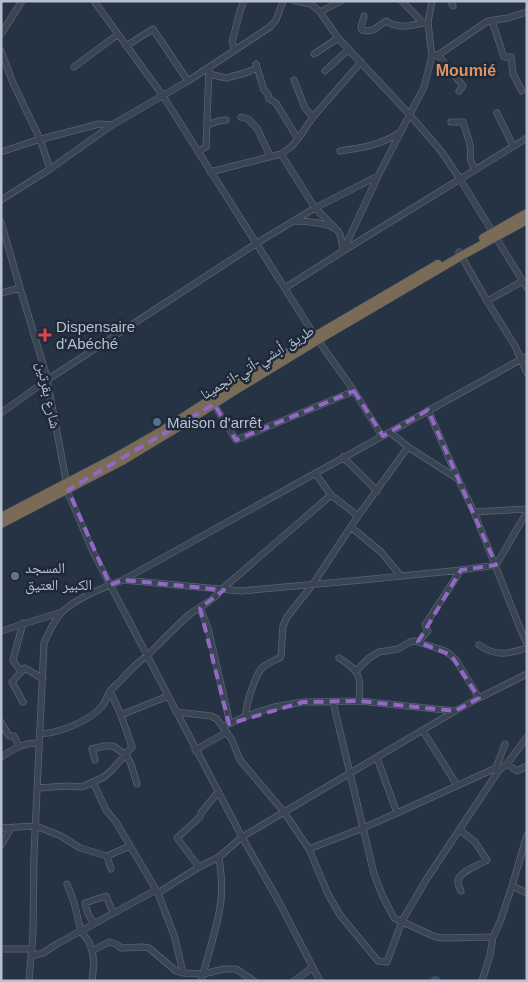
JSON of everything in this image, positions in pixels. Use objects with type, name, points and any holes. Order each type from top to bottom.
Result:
[{"type":"highway","points":[[1,524],[116,457],[159,436],[316,338],[494,235],[527,213]]},
{"type":"highway","points":[[494,235],[527,220]]},
{"type":"highway","points":[[1,517],[68,486]]},
{"type":"street","points":[[1,34],[22,1]]},
{"type":"street","points":[[94,1],[163,96],[316,338],[354,391],[382,436]]},
{"type":"street","points":[[235,50],[232,42],[244,1]]},
{"type":"street","points":[[1,200],[50,169],[112,125],[209,71],[235,50],[274,24],[283,1]]},
{"type":"street","points":[[295,1],[311,4],[320,12],[338,38],[441,151],[460,179],[525,284],[487,301]]},
{"type":"street","points":[[320,12],[341,1]]},
{"type":"street","points":[[402,1],[426,23]]},
{"type":"street","points":[[432,1],[426,23],[430,40],[436,55],[464,86],[459,91]]},
{"type":"street","points":[[343,250],[378,176],[424,87],[436,55],[488,21],[508,18],[527,12]]},
{"type":"street","points":[[364,16],[361,27],[362,30],[368,31],[373,31],[386,21],[402,27],[426,23]]},
{"type":"street","points":[[492,21],[504,57],[511,57],[513,74],[522,91]]},
{"type":"street","points":[[126,46],[153,29],[188,81]]},
{"type":"street","points":[[74,67],[118,35]]},
{"type":"street","points":[[314,54],[338,38]]},
{"type":"street","points":[[325,71],[349,49]]},
{"type":"street","points":[[1,51],[13,83],[40,139],[50,169]]},
{"type":"street","points":[[210,172],[281,154],[291,147],[298,140],[313,117],[361,62]]},
{"type":"street","points":[[209,71],[226,78],[245,73],[256,66],[269,99],[276,103],[298,140]]},
{"type":"street","points":[[198,152],[206,147],[209,71]]},
{"type":"street","points":[[294,80],[305,108],[313,117]]},
{"type":"street","points":[[497,113],[513,146]]},
{"type":"street","points":[[241,118],[248,119],[257,128],[270,156]]},
{"type":"street","points":[[207,125],[226,120]]},
{"type":"street","points":[[451,122],[463,122],[471,148],[470,163],[475,170]]},
{"type":"street","points":[[1,152],[40,139],[99,124],[112,125]]},
{"type":"street","points":[[340,151],[373,145],[401,132]]},
{"type":"street","points":[[285,288],[343,250],[527,138]]},
{"type":"street","points":[[281,154],[315,208],[340,232],[343,250]]},
{"type":"street","points":[[1,413],[257,243],[315,208],[378,176]]},
{"type":"street","points":[[294,220],[308,221],[335,228]]},
{"type":"street","name":"شارع بقرتين","points":[[1,222],[48,380],[72,502],[92,552],[195,750],[278,900],[320,981]]},
{"type":"street","points":[[460,254],[487,301],[524,357],[527,374]]},
{"type":"street","points":[[1,293],[20,288]]},
{"type":"street","points":[[1,630],[62,612],[74,603],[123,580],[524,357]]},
{"type":"street","points":[[212,402],[236,440],[354,391]]},
{"type":"street","points":[[428,410],[474,512],[527,644]]},
{"type":"street","points":[[390,432],[408,447],[458,479]]},
{"type":"street","points":[[246,716],[245,709],[259,671],[265,665],[281,657],[283,626],[287,617],[313,584],[358,516],[408,447]]},
{"type":"street","points":[[343,457],[377,491]]},
{"type":"street","points":[[315,473],[331,495],[358,516]]},
{"type":"street","points":[[40,734],[68,728],[91,715],[102,706],[110,691],[191,613],[219,594],[221,590],[331,495]]},
{"type":"street","points":[[474,512],[527,511]]},
{"type":"street","points":[[496,565],[527,511]]},
{"type":"street","points":[[520,523],[527,527]]},
{"type":"street","points":[[351,527],[381,552],[401,576]]},
{"type":"street","points":[[123,580],[241,591],[496,565]]},
{"type":"street","points":[[418,642],[428,630],[425,625],[461,570]]},
{"type":"street","points":[[200,608],[212,643],[226,728],[240,760],[284,812],[309,849],[328,894],[340,916],[378,961],[387,962],[402,921],[497,769],[505,744]]},
{"type":"street","points":[[29,981],[33,933],[44,643],[62,612]]},
{"type":"street","points":[[21,672],[13,660],[23,624]]},
{"type":"street","points":[[356,671],[369,658],[379,652],[398,649],[415,641],[445,651],[451,655],[479,698]]},
{"type":"street","points":[[479,645],[488,651],[509,654],[527,648]]},
{"type":"street","points":[[339,658],[356,671],[361,684],[358,702]]},
{"type":"street","points":[[23,702],[12,682],[25,668],[43,679]]},
{"type":"street","points":[[31,956],[43,953],[113,913],[157,892],[219,857],[242,837],[284,812],[455,711],[527,674]]},
{"type":"street","points":[[38,788],[82,787],[108,774],[132,748],[121,715],[110,691]]},
{"type":"street","points":[[121,715],[168,696]]},
{"type":"street","points":[[195,750],[246,716],[287,704],[302,702],[358,702],[455,711]]},
{"type":"street","points":[[333,702],[374,874],[394,918],[436,937],[493,937]]},
{"type":"street","points":[[176,712],[210,716],[217,719],[226,728]]},
{"type":"street","points":[[1,722],[9,736],[14,736],[19,746]]},
{"type":"street","points":[[423,731],[457,784]]},
{"type":"street","points":[[309,849],[364,828],[457,784],[507,764],[527,737]]},
{"type":"street","points":[[1,756],[19,746],[39,743]]},
{"type":"street","points":[[95,760],[92,749],[113,746],[126,755],[131,764],[136,784]]},
{"type":"street","points":[[377,758],[397,813]]},
{"type":"street","points":[[507,764],[517,770],[527,766]]},
{"type":"street","points":[[93,782],[106,810],[157,892],[175,938],[183,973]]},
{"type":"street","points":[[199,867],[177,838],[200,816],[218,792]]},
{"type":"street","points":[[1,828],[36,826],[61,836],[80,848],[107,856],[130,846]]},
{"type":"street","points":[[1,845],[11,828]]},
{"type":"street","points":[[460,830],[475,842],[487,860],[470,868],[459,878],[458,882],[462,891]]},
{"type":"street","points":[[482,981],[493,937],[500,922],[527,836]]},
{"type":"street","points":[[107,856],[112,868]]},
{"type":"street","points":[[201,981],[218,920],[221,900],[222,874],[219,857]]},
{"type":"street","points":[[67,884],[74,902],[81,932],[89,942],[92,951],[94,962],[92,981]]},
{"type":"street","points":[[512,886],[527,893]]},
{"type":"street","points":[[94,924],[88,914],[85,903],[106,896],[113,913]]},
{"type":"street","points":[[92,951],[109,942],[121,948],[149,948],[176,971],[203,974],[224,968],[236,969],[254,981]]},
{"type":"street","points":[[1,949],[32,949]]},
{"type":"street","points":[[294,981],[313,967]]},
{"type":"highlighted area","points":[[354,391],[383,436],[428,410],[496,565],[461,570],[418,642],[451,655],[479,698],[455,711],[359,701],[303,702],[229,724],[200,608],[224,590],[123,580],[110,585],[68,490],[214,404],[236,440]]},
{"type":"place","name":"Dispensaire d'Abéché","points":[[45,335]]},
{"type":"place","name":"Maison d'arrêt","points":[[157,422]]},
{"type":"place","name":"المسجد الكبير العتيق","points":[[15,576]]},
{"type":"district","name":"Moumié","points":[[466,70]]}]
